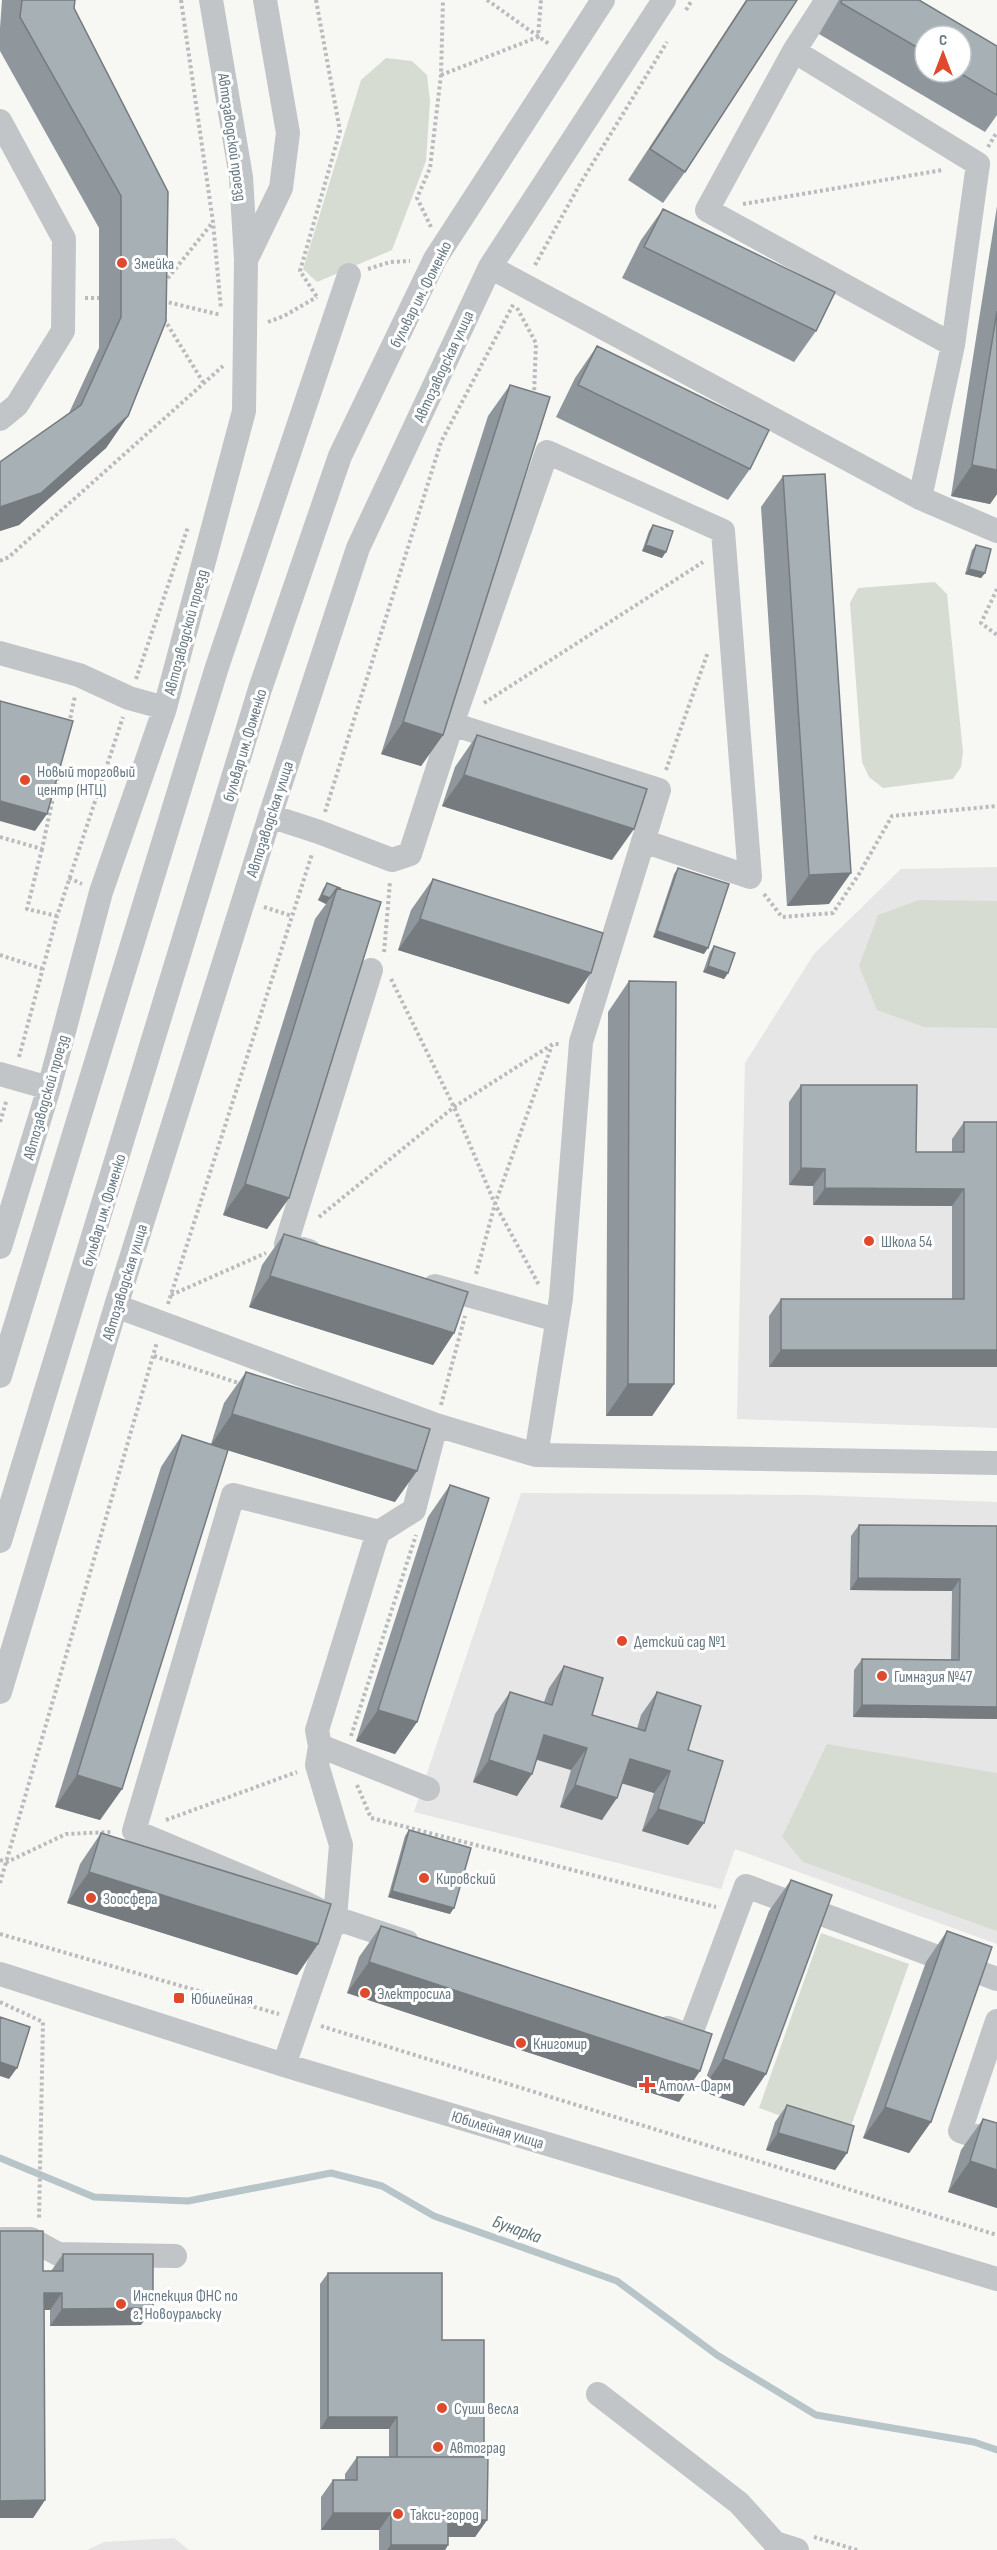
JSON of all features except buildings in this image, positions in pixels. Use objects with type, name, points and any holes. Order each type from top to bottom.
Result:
[{"type":"street","name":"Автозаводской проезд","points":[[0,1247],[49,1088],[101,892],[165,708],[244,411],[246,260],[241,177],[211,0]]},
{"type":"street","points":[[246,260],[281,188],[288,133],[265,0]]},
{"type":"street","name":"бульвар им. Фоменко","points":[[0,1541],[279,634],[340,456],[441,250],[603,0]]},
{"type":"street","name":"Автозаводская улица","points":[[0,1692],[116,1306],[270,816],[358,548],[490,267],[664,0]]},
{"type":"street","points":[[827,0],[794,51],[707,210],[953,345]]},
{"type":"street","points":[[794,51],[978,164],[953,345],[920,498]]},
{"type":"street","points":[[0,121],[64,239],[63,331],[17,405],[0,419]]},
{"type":"street","points":[[490,267],[519,293],[920,498],[997,531]]},
{"type":"street","points":[[0,1376],[217,667],[349,276]]},
{"type":"street","points":[[270,816],[392,860],[410,854],[452,724],[548,452],[723,531],[750,877],[643,841]]},
{"type":"street","points":[[0,653],[79,675],[129,698],[165,708]]},
{"type":"street","points":[[452,724],[659,790],[581,1042],[559,1309],[536,1455]]},
{"type":"street","points":[[332,1257],[286,1244],[381,969]]},
{"type":"street","points":[[7,1076],[49,1088]]},
{"type":"street","points":[[413,1280],[470,1296],[559,1309]]},
{"type":"street","points":[[116,1306],[436,1425],[536,1455],[997,1463]]},
{"type":"street","points":[[284,2065],[334,1918],[342,1845],[317,1765],[320,1746],[317,1730],[379,1532],[414,1510],[436,1425]]},
{"type":"street","points":[[379,1532],[233,1495],[134,1831],[303,1902],[334,1918],[423,1948]]},
{"type":"street","points":[[320,1746],[428,1789]]},
{"type":"street","points":[[646,2021],[690,2036],[746,1886],[997,1979]]},
{"type":"street","name":"Юбилейная улица","points":[[0,1974],[284,2065],[997,2279]]},
{"type":"street","points":[[997,2021],[960,2131],[997,2143]]},
{"type":"street","points":[[0,2239],[31,2239],[58,2254],[175,2256]]},
{"type":"street","points":[[598,2394],[739,2503],[781,2548]]},
{"type":"path","points":[[181,0],[213,222],[222,325]]},
{"type":"path","points":[[316,0],[340,131],[300,271],[317,297]]},
{"type":"path","points":[[441,250],[417,198],[430,168],[441,75],[443,0]]},
{"type":"path","points":[[487,0],[566,56]]},
{"type":"path","points":[[538,37],[541,0]]},
{"type":"path","points":[[680,20],[692,0]]},
{"type":"path","points":[[441,75],[538,37]]},
{"type":"path","points":[[0,1883],[161,1324],[441,442],[519,293],[580,184],[667,41]]},
{"type":"path","points":[[742,204],[978,164]]},
{"type":"path","points":[[158,290],[213,222]]},
{"type":"path","points":[[519,293],[536,343],[533,391],[536,401]]},
{"type":"path","points":[[152,298],[221,315]]},
{"type":"path","points":[[246,329],[284,316]]},
{"type":"path","points":[[163,317],[203,382]]},
{"type":"path","points":[[0,561],[9,557],[203,382],[226,364],[225,374]]},
{"type":"path","points":[[0,1122],[7,1076],[43,969],[57,916],[190,519]]},
{"type":"path","points":[[482,704],[723,549]]},
{"type":"path","points":[[997,589],[981,623],[997,635]]},
{"type":"path","points":[[659,790],[710,649]]},
{"type":"path","points":[[67,733],[79,675]]},
{"type":"path","points":[[57,916],[27,909],[59,768]]},
{"type":"path","points":[[750,877],[782,917],[833,913],[859,874],[892,816],[997,806]]},
{"type":"path","points":[[0,837],[42,849]]},
{"type":"path","points":[[392,860],[381,969],[454,1107],[495,1204],[538,1284],[559,1309]]},
{"type":"path","points":[[0,955],[43,969]]},
{"type":"path","points":[[171,1296],[286,1244],[454,1107],[553,1044],[581,1042]]},
{"type":"path","points":[[436,1425],[495,1204],[553,1044]]},
{"type":"path","points":[[417,1530],[345,1756],[371,1818],[727,1910]]},
{"type":"path","points":[[0,1860],[7,1862]]},
{"type":"path","points":[[0,1934],[298,2019],[997,2235]]},
{"type":"path","points":[[0,2002],[43,2022],[39,2220],[31,2239]]},
{"type":"shaded area","points":[[386,58],[412,61],[427,75],[430,101],[426,161],[392,250],[317,282],[303,269],[361,80]]},
{"type":"shaded area","points":[[935,582],[947,594],[963,752],[961,767],[953,779],[883,788],[869,777],[862,762],[850,603],[858,588]]},
{"type":"shaded area","name":"Школа 54","points":[[997,867],[997,1428],[737,1419],[745,1063],[814,954],[901,869]]},
{"type":"shaded area","points":[[919,900],[997,901],[997,1028],[924,1027],[877,1010],[859,966],[878,915]]},
{"type":"shaded area","points":[[521,1493],[812,1495],[997,1502],[997,1944],[735,1849],[721,1889],[414,1812]]},
{"type":"shaded area","points":[[827,1744],[997,1773],[997,1931],[803,1862],[782,1837]]},
{"type":"shaded area","points":[[821,1933],[909,1964],[846,2140],[759,2108]]},
{"type":"shaded area","points":[[174,2538],[189,2550],[87,2550],[104,2542]]},
{"type":"waterway","name":"Бунарка","points":[[0,2158],[94,2197],[188,2201],[331,2173],[382,2186],[434,2216],[617,2281],[717,2355],[816,2415],[974,2442],[997,2450]]},
{"type":"place","name":"Змейка","points":[[122,263]]},
{"type":"place","name":"Новый торговый центр (НТЦ)","points":[[25,780]]},
{"type":"place","name":"Школа 54","points":[[869,1241]]},
{"type":"place","name":"Детский сад №1","points":[[622,1641]]},
{"type":"place","name":"Гимназия №47","points":[[882,1676]]},
{"type":"place","name":"Кировский","points":[[424,1878]]},
{"type":"place","name":"Зоосфера","points":[[91,1898]]},
{"type":"place","name":"Электросила","points":[[365,1993]]},
{"type":"place","name":"Юбилейная","points":[[179,1998]]},
{"type":"place","name":"Книгомир","points":[[521,2043]]},
{"type":"place","name":"Атолл-Фарм","points":[[647,2085]]},
{"type":"place","name":"Инспекция ФНС по г. Новоуральску","points":[[121,2304]]},
{"type":"place","name":"Суши весла","points":[[442,2408]]},
{"type":"place","name":"Автоград","points":[[438,2447]]},
{"type":"place","name":"Такси-город","points":[[398,2514]]}]
